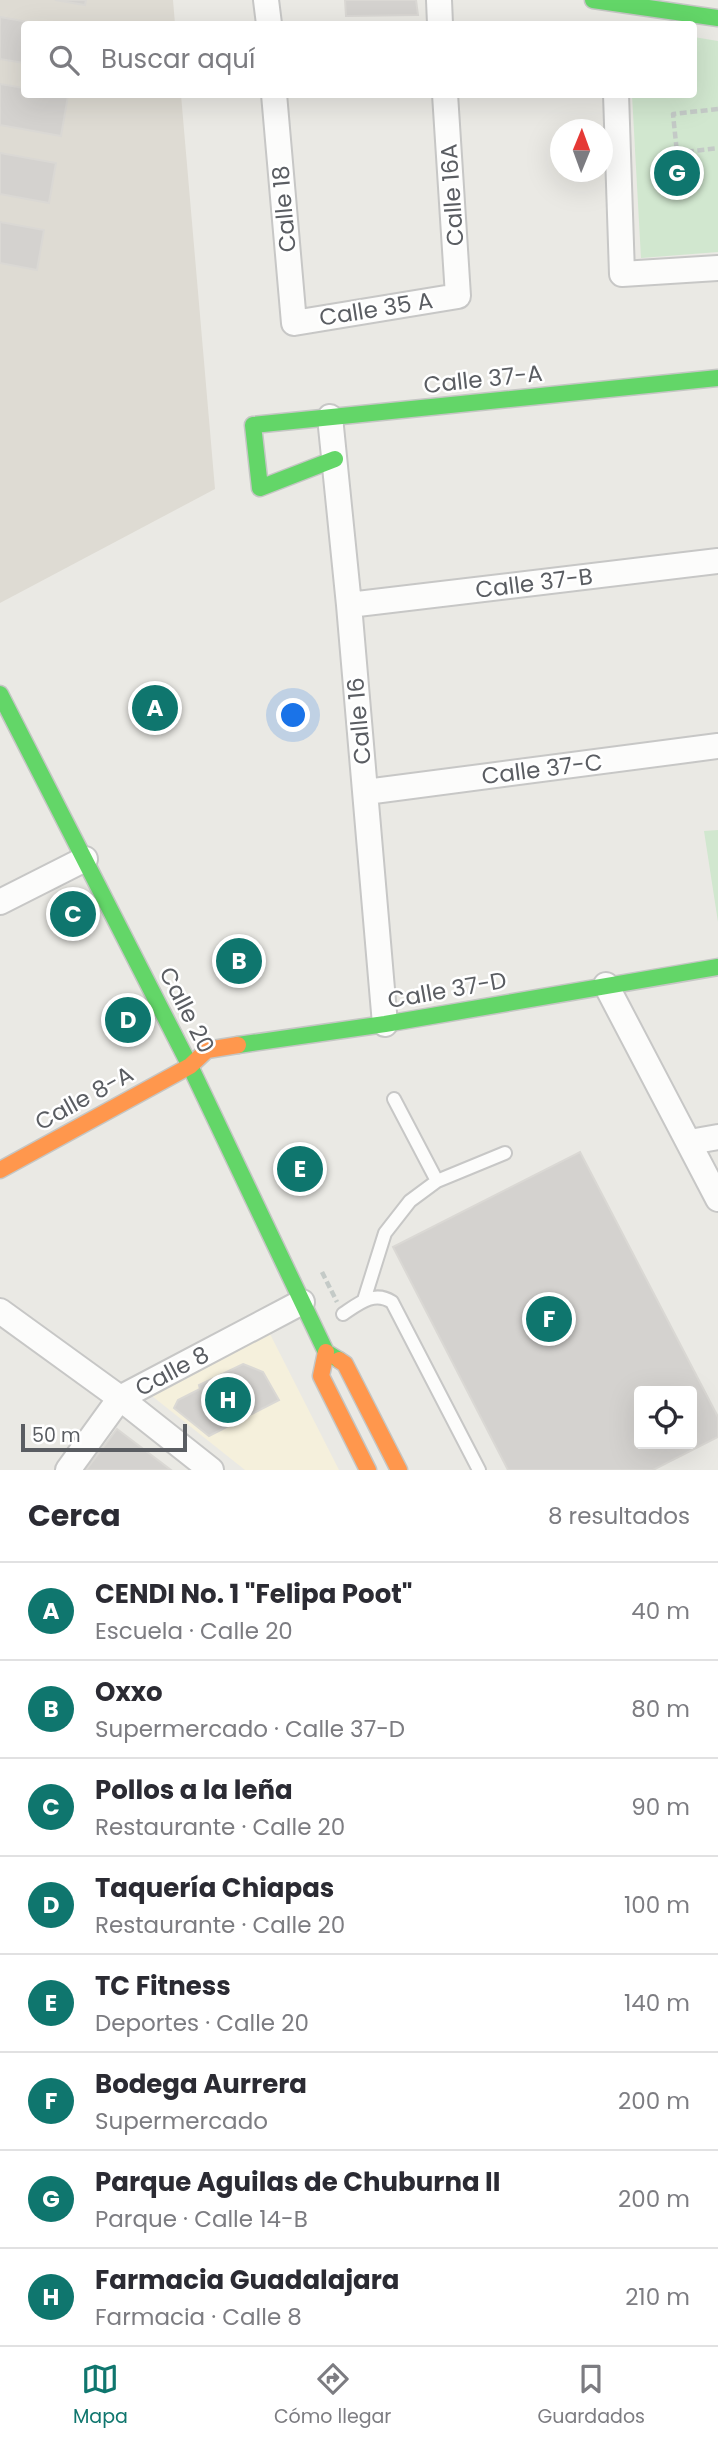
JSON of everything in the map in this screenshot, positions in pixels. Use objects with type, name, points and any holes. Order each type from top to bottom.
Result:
[{"type":"street","points":[[266,0],[268,21]]},
{"type":"street","points":[[439,0],[440,21]]},
{"type":"street","points":[[608,7],[718,18]]},
{"type":"street","name":"Calle 18","points":[[274,98],[294,323]]},
{"type":"street","name":"Calle 16A","points":[[445,98],[458,296]]},
{"type":"street","points":[[616,98],[622,274],[718,268]]},
{"type":"street","name":"Calle 35 A","points":[[294,323],[458,296]]},
{"type":"street","name":"Calle 37-A","points":[[335,458],[260,488],[253,425],[718,378]]},
{"type":"street","name":"Calle 16","points":[[330,418],[385,1024]]},
{"type":"street","name":"Calle 37-B","points":[[349,605],[718,561]]},
{"type":"street","name":"Calle 20","points":[[0,694],[190,1066],[326,1352],[345,1364],[398,1470]]},
{"type":"street","name":"Calle 37-C","points":[[366,792],[718,746]]},
{"type":"street","points":[[0,902],[85,859]]},
{"type":"street","name":"Calle 37-D","points":[[190,1066],[207,1050],[385,1024],[718,967]]},
{"type":"street","points":[[606,985],[718,1199]]},
{"type":"street","name":"Calle 8-A","points":[[0,1170],[190,1066]]},
{"type":"street","points":[[690,1142],[718,1137]]},
{"type":"street","name":"Calle 8","points":[[68,1470],[120,1398],[302,1302]]},
{"type":"street","points":[[0,1311],[120,1398],[211,1470]]},
{"type":"street","name":"Calle 20","points":[[326,1352],[321,1376],[368,1470]]},
{"type":"lane","points":[[394,1099],[437,1181]]},
{"type":"lane","points":[[364,1300],[385,1233],[410,1201],[437,1181],[505,1153]]},
{"type":"lane","points":[[343,1314],[364,1300],[379,1296],[392,1302],[479,1470]]},
{"type":"path","points":[[718,108],[673,114],[677,153],[718,148]]},
{"type":"shaded area","points":[[0,0],[173,0],[175,21],[21,21],[21,98],[181,98],[215,489],[0,603]]},
{"type":"shaded area","points":[[269,1332],[339,1470],[245,1470],[147,1392]]},
{"type":"green space","points":[[697,38],[718,41],[718,252],[641,258],[632,98],[697,98]]},
{"type":"green space","points":[[718,830],[718,922],[704,831]]},
{"type":"building","points":[[55,0],[86,0],[85,5]]},
{"type":"building","points":[[345,0],[416,0],[418,15],[346,16]]},
{"type":"building","points":[[0,17],[22,21],[21,62],[0,59]]},
{"type":"building","points":[[0,84],[21,88],[21,98],[68,98],[61,136],[0,125]]},
{"type":"building","points":[[0,153],[56,163],[49,203],[0,194]]},
{"type":"building","points":[[0,222],[44,230],[37,270],[0,263]]},
{"type":"building","points":[[580,1152],[718,1417],[718,1437],[697,1448],[697,1386],[634,1386],[634,1449],[694,1449],[653,1470],[508,1470],[393,1247]]},
{"type":"building","points":[[243,1364],[263,1372],[279,1400],[209,1436],[174,1408],[178,1400],[200,1389],[199,1385]]},
{"type":"building","points":[[117,1429],[171,1470],[86,1470]]},
{"type":"traffic: fast","points":[[593,0],[718,18]]},
{"type":"traffic: fast","points":[[335,459],[260,488],[253,425],[718,378]]},
{"type":"traffic: fast","points":[[0,694],[190,1066],[326,1352],[339,1360]]},
{"type":"traffic: fast","points":[[238,1045],[385,1024],[718,967]]},
{"type":"traffic: slow","points":[[0,1170],[190,1066],[207,1050],[238,1045]]},
{"type":"traffic: slow","points":[[326,1352],[321,1376],[368,1470]]},
{"type":"traffic: slow","points":[[339,1360],[345,1364],[399,1470]]},
{"type":"place","name":"Parque Aguilas de Chuburna II","points":[[677,173]]},
{"type":"place","name":"CENDI No. 1 \"Felipa Poot\"","points":[[155,708]]},
{"type":"place","name":"Pollos a la leña","points":[[73,914]]},
{"type":"place","name":"Oxxo","points":[[239,961]]},
{"type":"place","name":"Taquería Chiapas","points":[[128,1020]]},
{"type":"place","name":"TC Fitness","points":[[300,1169]]},
{"type":"place","name":"Bodega Aurrera","points":[[549,1319]]},
{"type":"place","name":"Farmacia Guadalajara","points":[[228,1400]]}]
